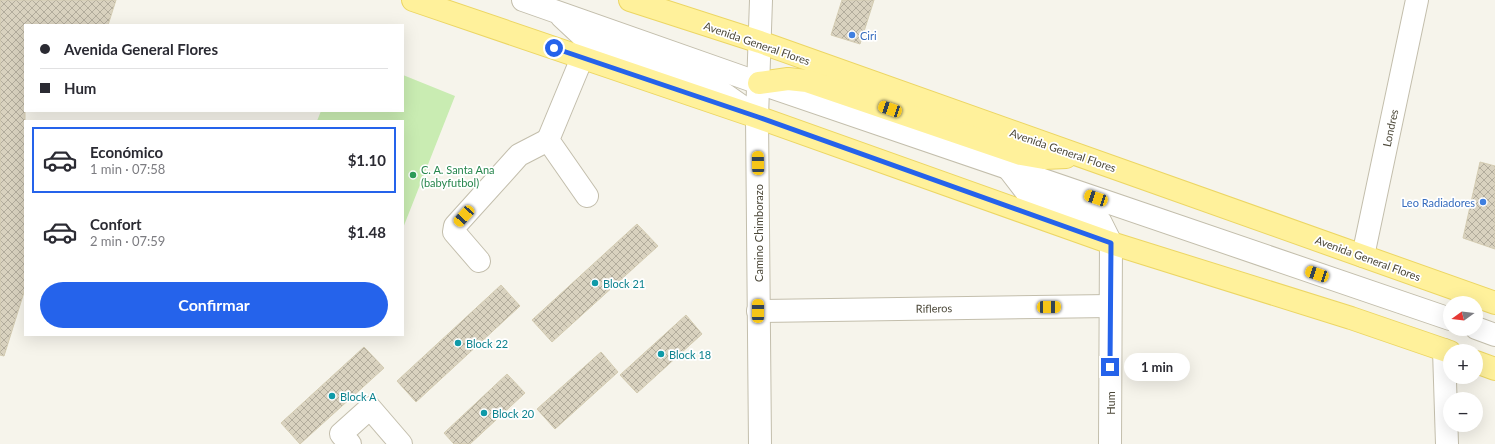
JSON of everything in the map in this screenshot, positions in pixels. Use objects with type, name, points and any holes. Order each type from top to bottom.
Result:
[{"type":"main road","points":[[412,0],[758,117],[1111,243],[1351,318],[1443,351]]},
{"type":"main road","name":"Avenida General Flores","points":[[630,0],[760,42],[1495,303]]},
{"type":"main road","points":[[759,83],[788,79],[807,81],[1021,154],[1044,158],[1083,156]]},
{"type":"main road","points":[[1483,365],[1495,369]]},
{"type":"street","points":[[523,0],[759,83],[1443,317]]},
{"type":"street","name":"Camino Chimborazo","points":[[760,444],[758,117],[761,0]]},
{"type":"street","name":"Londres","points":[[1363,256],[1417,0]]},
{"type":"street","points":[[557,12],[591,44],[720,91],[758,117]]},
{"type":"street","points":[[479,261],[454,232],[455,226],[520,155],[548,140],[582,58]]},
{"type":"street","points":[[548,140],[587,196]]},
{"type":"street","points":[[1008,168],[1028,194],[1100,222],[1111,243]]},
{"type":"street","name":"Hum","points":[[1110,444],[1111,243]]},
{"type":"street","name":"Rifleros","points":[[758,311],[1110,306]]},
{"type":"street","points":[[1483,331],[1495,335]]},
{"type":"street","points":[[1447,384],[1447,444]]},
{"type":"street","points":[[345,439],[370,408],[401,444]]},
{"type":"green space","name":"C. A. Santa Ana (babyfutbol)","points":[[404,75],[455,96],[404,225],[404,120],[317,120],[321,112],[404,112]]},
{"type":"building","points":[[0,0],[116,0],[108,24],[24,24],[24,292],[4,356],[0,355]]},
{"type":"building","points":[[842,0],[874,0],[860,44],[831,35]]},
{"type":"building","name":"Leo Radiadores","points":[[1480,162],[1495,166],[1495,249],[1463,238]]},
{"type":"building","name":"Block 21","points":[[637,224],[658,246],[552,342],[532,320]]},
{"type":"building","name":"Block 22","points":[[501,285],[520,306],[416,402],[397,381]]},
{"type":"building","name":"Block 18","points":[[686,315],[702,334],[637,393],[620,375]]},
{"type":"building","name":"Block A","points":[[364,347],[384,368],[300,444],[281,423]]},
{"type":"building","points":[[601,352],[618,372],[555,429],[537,409]]},
{"type":"building","name":"Block 20","points":[[507,374],[525,393],[470,444],[454,444],[444,433]]},
{"type":"place","name":"Ciri","points":[[852,35]]},
{"type":"place","name":"C. A. Santa Ana (babyfutbol)","points":[[413,175]]},
{"type":"place","name":"Leo Radiadores","points":[[1483,202]]},
{"type":"place","name":"Block 21","points":[[595,283]]},
{"type":"place","name":"Block 22","points":[[458,343]]},
{"type":"place","name":"Block 18","points":[[661,354]]},
{"type":"place","name":"Block A","points":[[332,396]]},
{"type":"place","name":"Block 20","points":[[484,413]]},
{"type":"route","points":[[554,48],[758,117],[799,133],[1111,243],[1110,367]]}]
